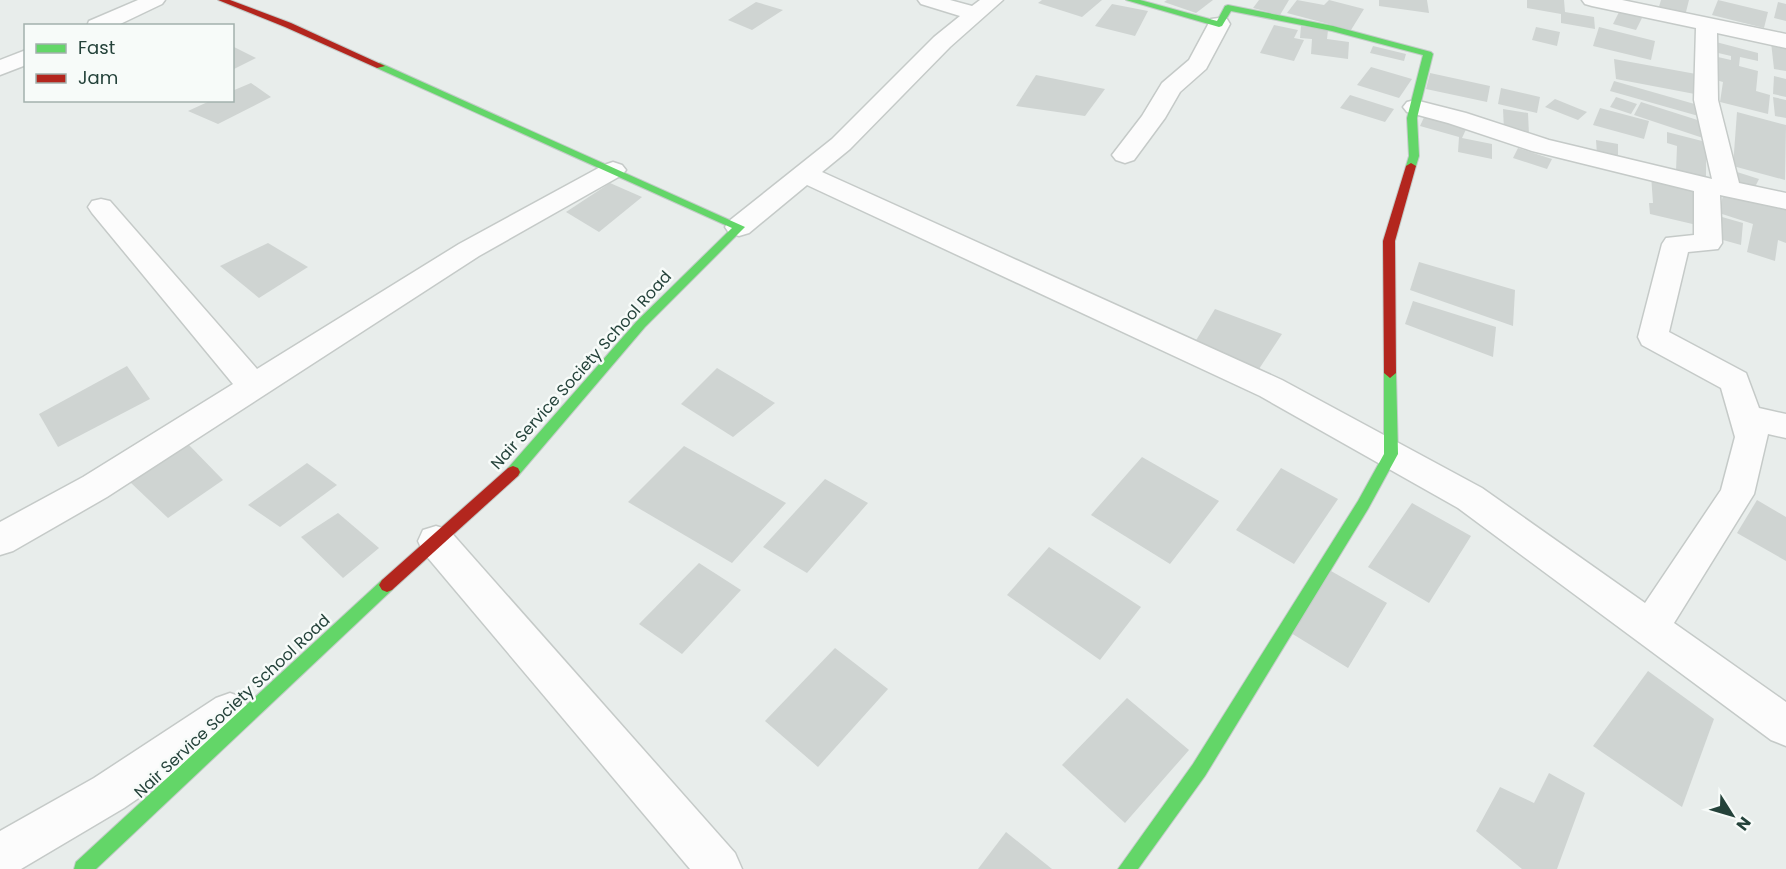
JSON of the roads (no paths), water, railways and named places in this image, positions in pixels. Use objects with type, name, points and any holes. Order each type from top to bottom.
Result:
[{"type":"street","points":[[101,24],[155,0]]},
{"type":"street","points":[[222,0],[288,25],[739,227],[841,144],[942,42],[984,7]]},
{"type":"street","points":[[928,0],[984,7]]},
{"type":"street","points":[[1130,0],[1219,24]]},
{"type":"street","points":[[1592,0],[1786,41]]},
{"type":"street","points":[[1125,155],[1153,118],[1170,88],[1198,64],[1228,8],[1333,29],[1428,54],[1412,118],[1413,156],[1389,241],[1391,454],[1363,505],[1198,770],[1127,869]]},
{"type":"street","points":[[1650,628],[1737,494],[1752,437],[1735,381],[1653,337],[1676,244],[1708,243],[1717,187],[1706,100],[1707,24]]},
{"type":"street","points":[[0,68],[24,58]]},
{"type":"street","points":[[1415,107],[1457,118],[1541,146],[1786,201]]},
{"type":"street","points":[[0,540],[95,487],[469,250],[613,170]]},
{"type":"street","points":[[805,174],[1271,388],[1470,498],[1786,726]]},
{"type":"street","points":[[101,207],[254,387]]},
{"type":"street","name":"Nair Service Society School Road","points":[[83,869],[295,669],[518,469],[641,324],[739,227]]},
{"type":"street","points":[[1746,417],[1786,426]]},
{"type":"street","points":[[436,541],[719,869]]},
{"type":"street","points":[[0,856],[109,793],[295,669]]}]
